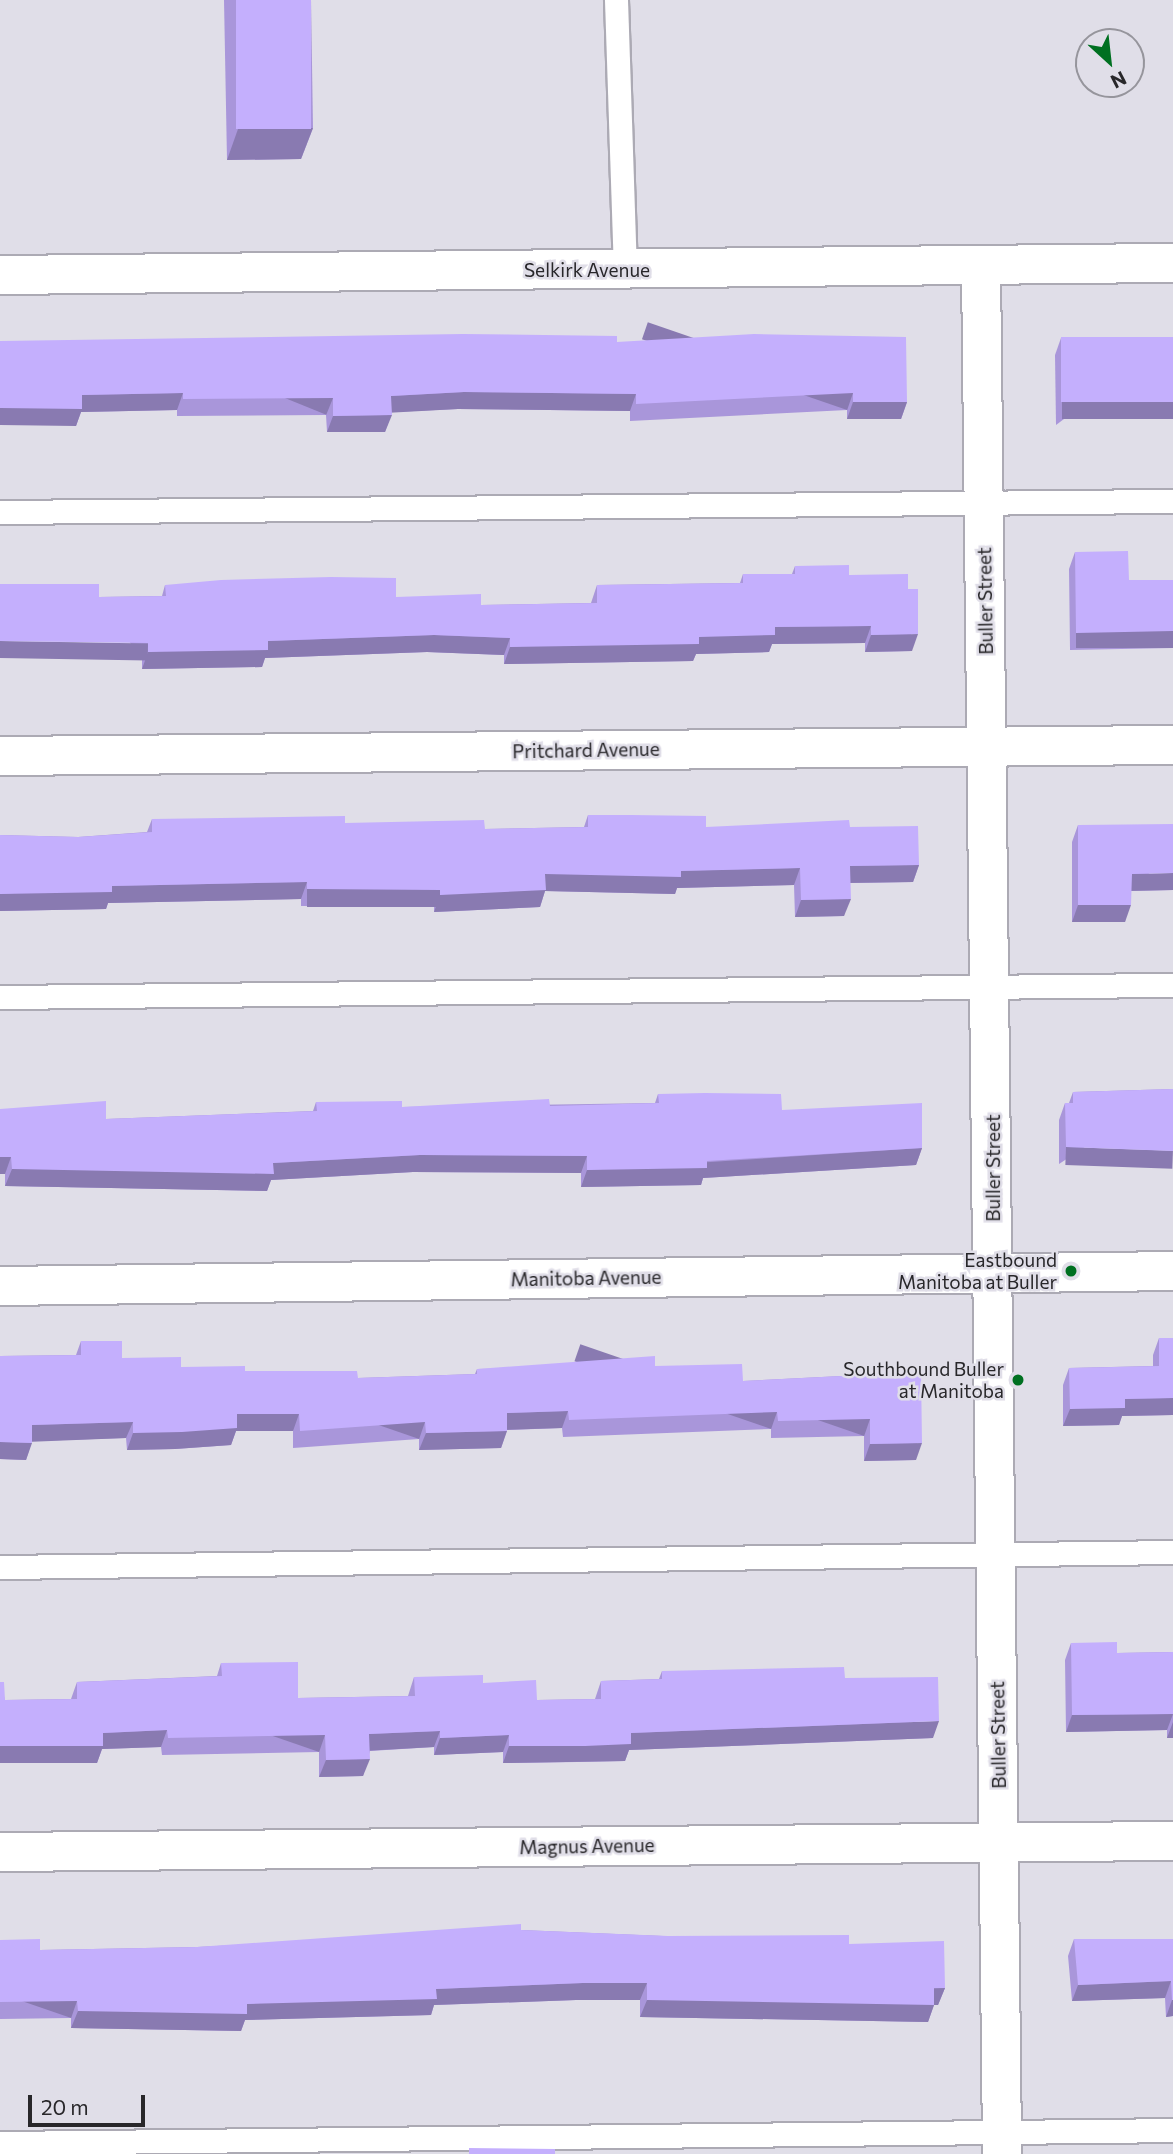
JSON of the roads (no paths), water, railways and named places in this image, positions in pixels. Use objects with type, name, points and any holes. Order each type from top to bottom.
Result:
[{"type":"street","name":"Selkirk Avenue","points":[[0,275],[1173,264]]},
{"type":"street","name":"Buller Street","points":[[981,266],[992,986],[1002,2143]]},
{"type":"street","name":"Pritchard Avenue","points":[[0,756],[1173,745]]},
{"type":"street","name":"Manitoba Avenue","points":[[0,1286],[1173,1271]]},
{"type":"street","name":"Magnus Avenue","points":[[0,1852],[1173,1841]]},
{"type":"lane","points":[[615,0],[625,270]]},
{"type":"lane","points":[[0,512],[1173,500]]},
{"type":"lane","points":[[0,997],[1173,985]]},
{"type":"lane","points":[[0,1567],[1173,1552]]},
{"type":"lane","points":[[0,2143],[1002,2143],[1173,2130]]},
{"type":"place","name":"Eastbound Manitoba at Buller","points":[[1071,1271]]},
{"type":"place","name":"Southbound Buller at Manitoba","points":[[1018,1380]]}]
